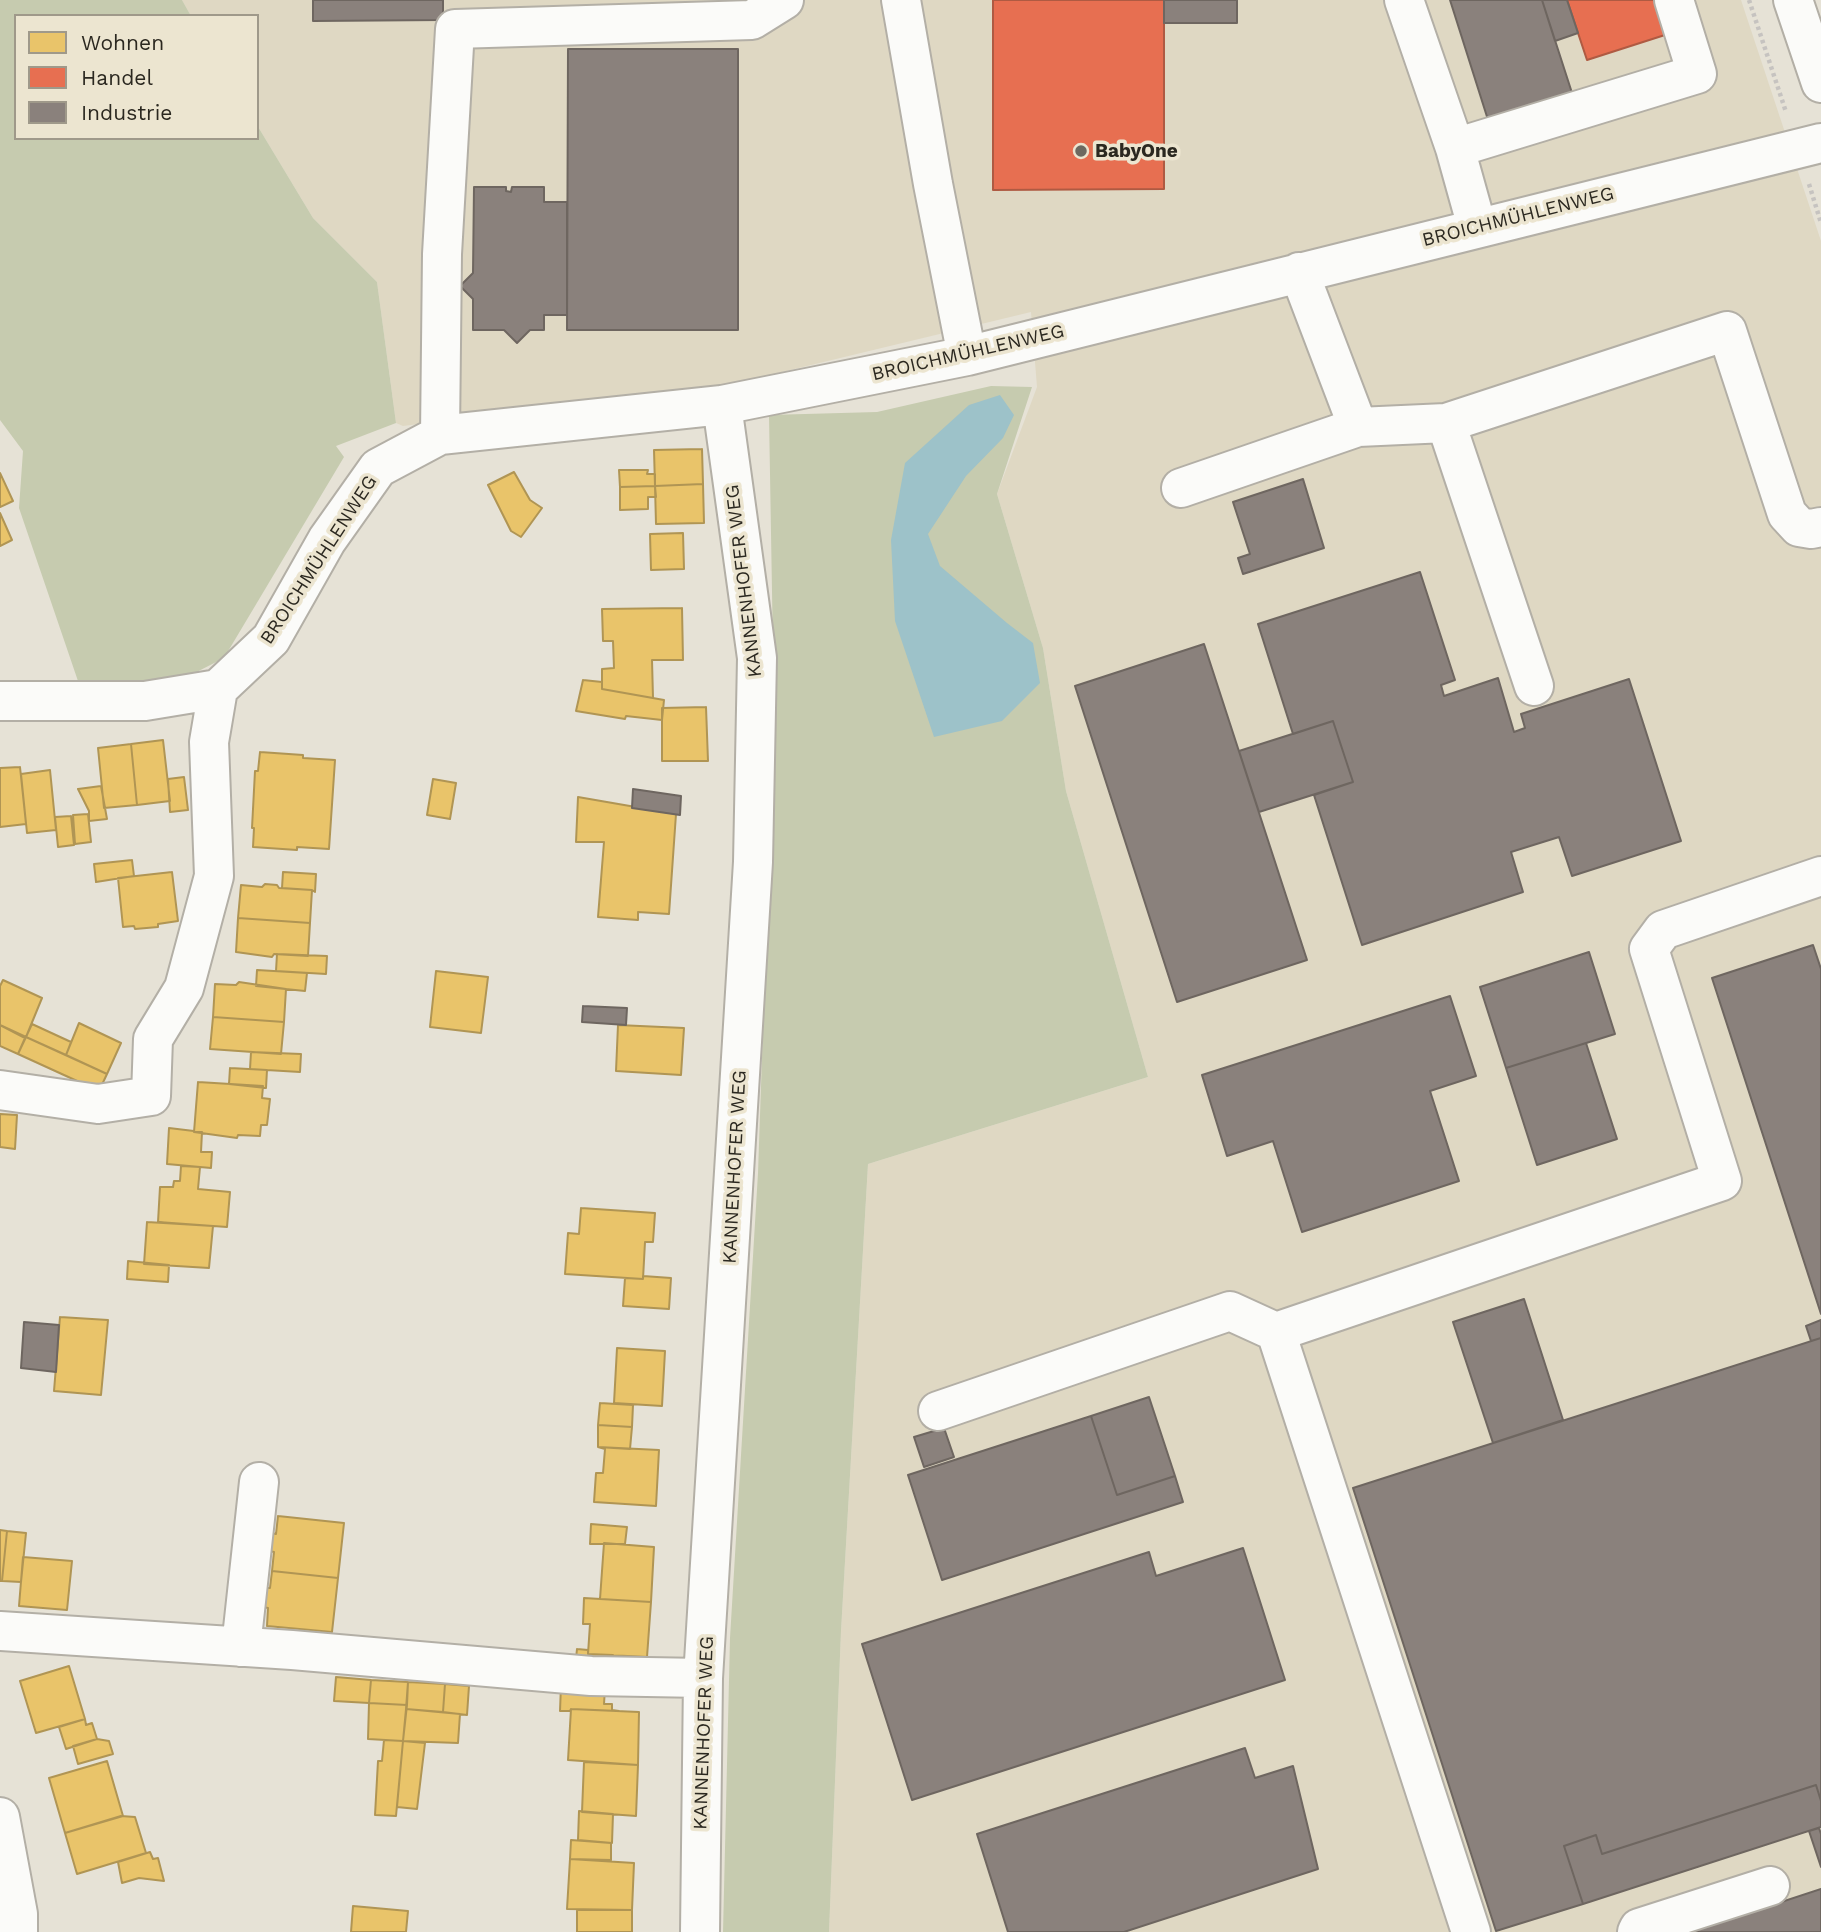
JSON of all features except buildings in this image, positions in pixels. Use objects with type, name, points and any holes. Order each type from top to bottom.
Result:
[{"type":"street","points":[[440,435],[442,254],[455,29],[752,20],[784,0]]},
{"type":"street","points":[[901,0],[967,356]]},
{"type":"street","points":[[1404,0],[1455,148],[1477,227]]},
{"type":"street","points":[[1455,148],[1697,74],[1674,0]]},
{"type":"street","points":[[1793,0],[1821,83]]},
{"type":"street","name":"BROICHMÜHLENWEG","points":[[218,689],[271,639],[327,540],[378,468],[440,435],[722,405],[967,356],[1821,143]]},
{"type":"street","points":[[1298,272],[1358,427]]},
{"type":"street","points":[[1181,488],[1358,427],[1446,423],[1727,331],[1787,514],[1799,527],[1821,527]]},
{"type":"street","name":"KANNENHOFER WEG","points":[[700,1932],[704,1678],[753,862],[757,658],[722,405]]},
{"type":"street","points":[[1446,423],[1534,686]]},
{"type":"street","points":[[0,701],[145,701],[218,689],[209,742],[214,876],[184,988],[153,1040],[151,1096],[99,1104],[0,1090]]},
{"type":"street","points":[[938,1411],[1230,1311],[1276,1332],[1722,1181],[1649,949],[1662,930],[1821,876]]},
{"type":"street","points":[[1276,1332],[1471,1932]]},
{"type":"street","points":[[241,1647],[259,1482]]},
{"type":"street","points":[[0,1631],[241,1647],[591,1676],[704,1678]]},
{"type":"street","points":[[0,1817],[18,1914],[18,1932]]},
{"type":"street","points":[[1637,1932],[1639,1928],[1770,1886]]},
{"type":"shaded area","points":[[182,0],[1741,0],[1821,241],[1821,1932],[829,1932],[841,1631],[868,1164],[1148,1077],[1066,791],[1043,648],[997,494],[1037,387],[1031,312],[724,386],[403,426],[396,423],[377,282],[313,218],[259,128],[259,14],[190,14]]},
{"type":"green space","points":[[0,0],[182,0],[190,14],[14,14],[14,140],[259,140],[259,128],[313,218],[377,282],[396,423],[336,446],[344,457],[224,658],[177,682],[79,684],[19,508],[23,451],[0,420]]},
{"type":"green space","points":[[991,386],[1032,387],[997,494],[1043,648],[1066,791],[1148,1077],[868,1164],[841,1631],[829,1932],[723,1932],[730,1638],[758,1173],[774,709],[769,415],[877,412]]},
{"type":"water","points":[[1000,395],[1014,415],[1003,438],[966,476],[928,534],[940,566],[1033,643],[1040,683],[1002,721],[934,737],[895,621],[891,540],[905,463],[969,405]]},
{"type":"place","name":"BabyOne","points":[[1081,151]]}]
